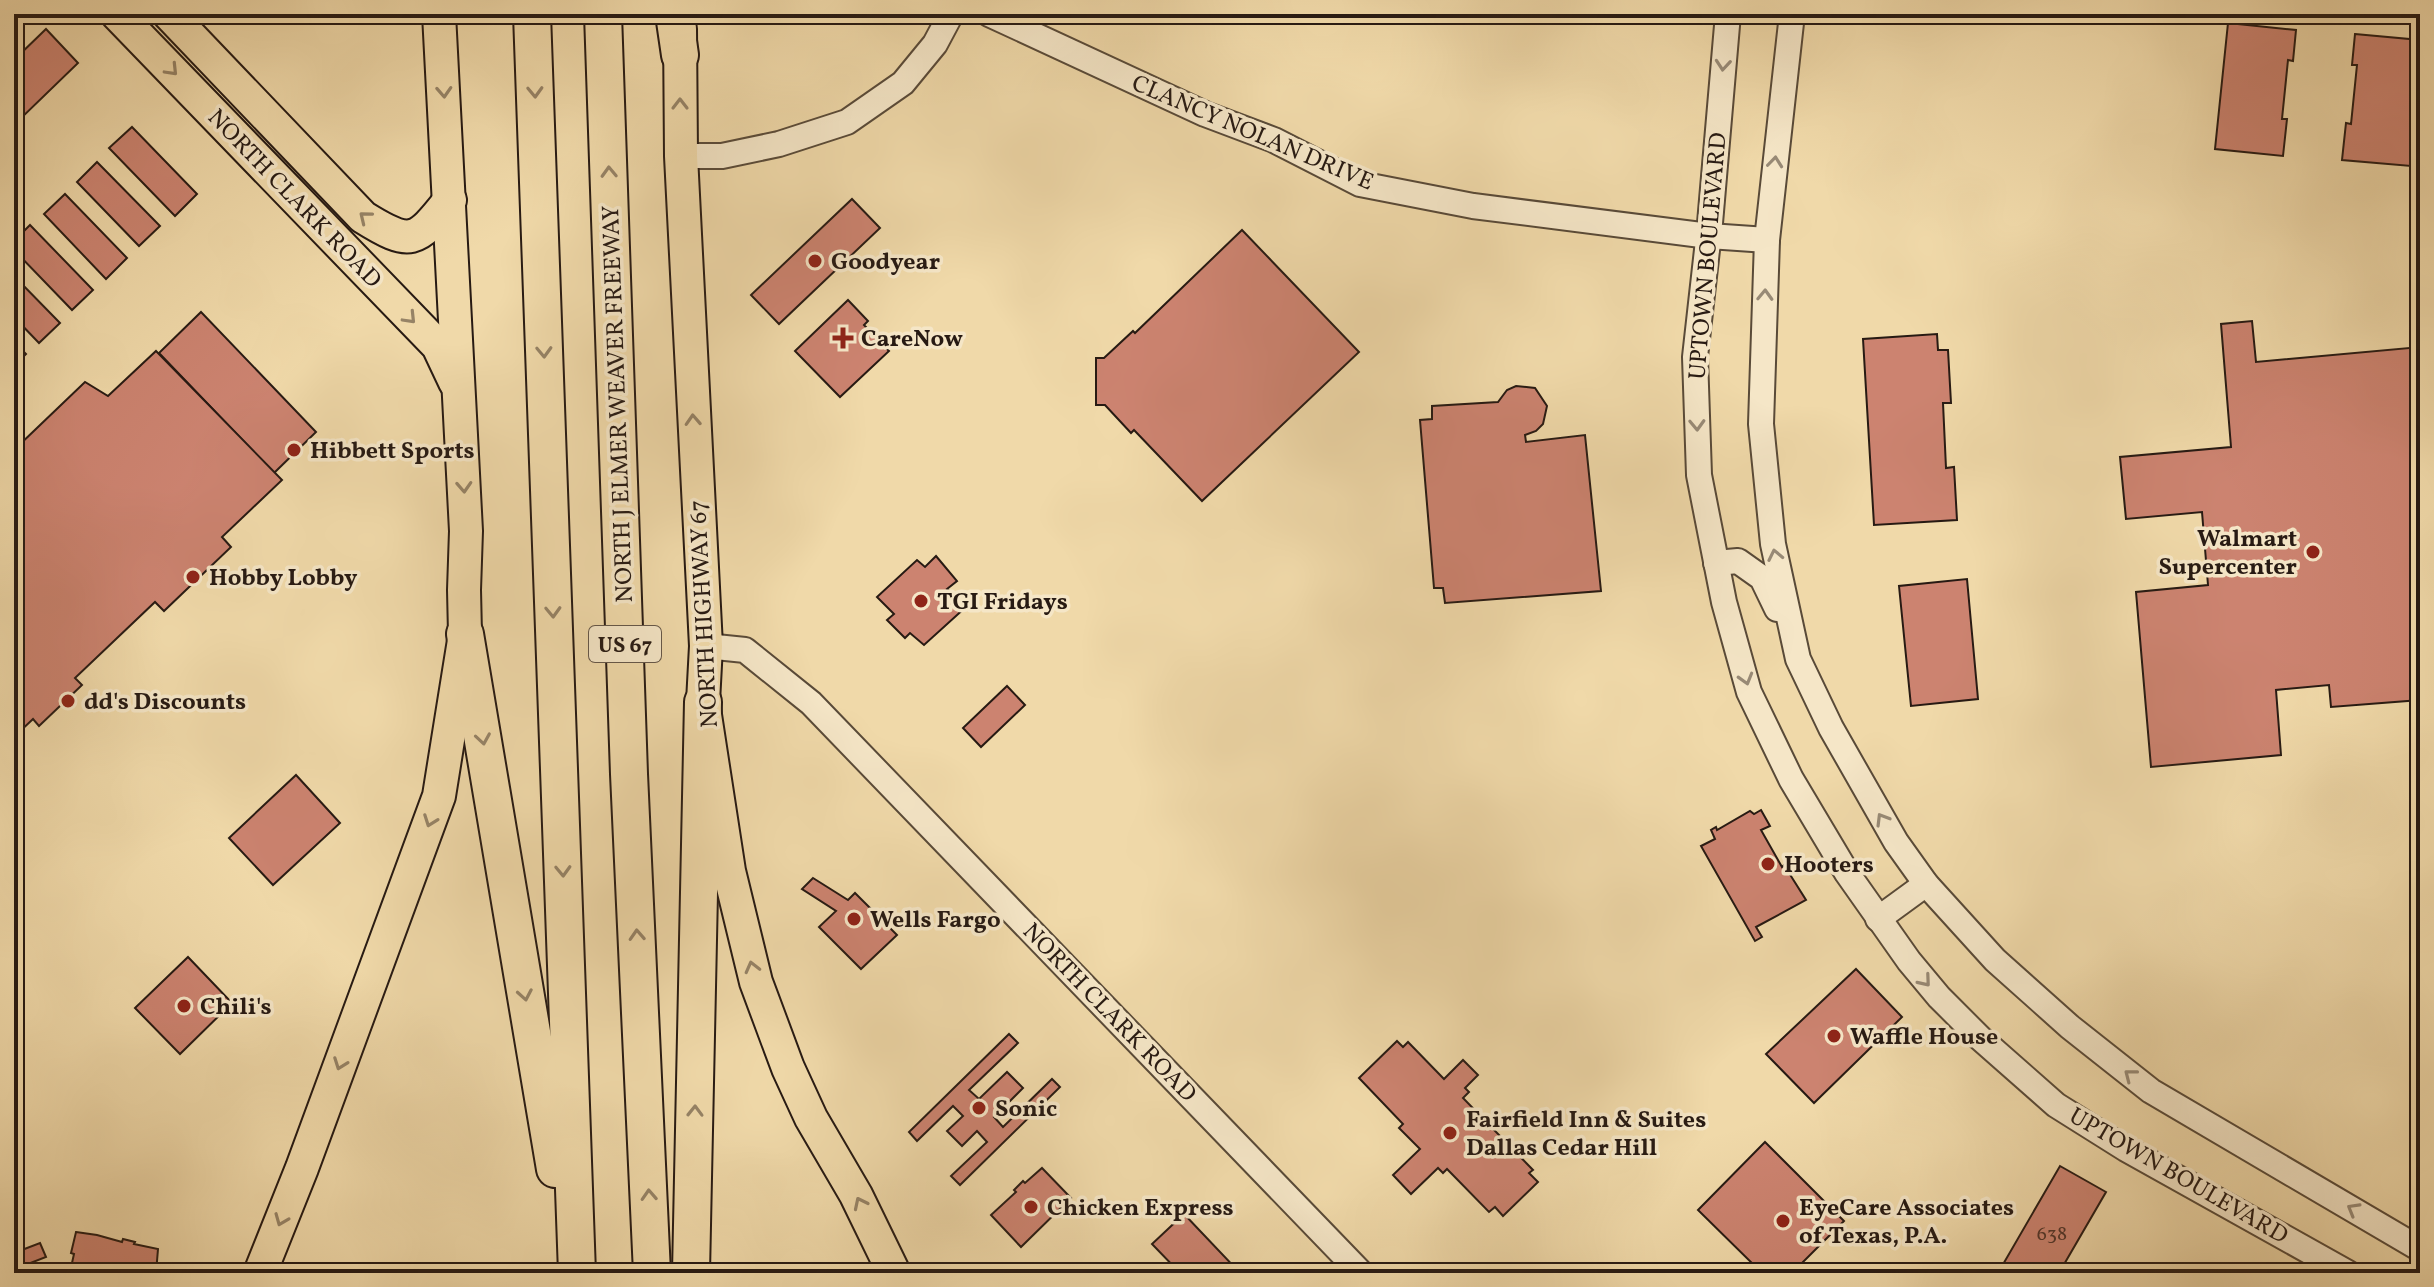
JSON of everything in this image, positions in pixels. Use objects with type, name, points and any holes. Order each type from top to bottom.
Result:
[{"type":"highway","name":"US 67","points":[[532,14],[577,1266]]},
{"type":"highway","name":"NORTH J ELMER WEAVER FREEWAY","points":[[603,14],[629,774],[652,1273]]},
{"type":"highway","points":[[677,14],[680,55]]},
{"type":"highway","points":[[465,634],[564,1224],[569,1250],[577,1266]]},
{"type":"highway","points":[[691,1273],[703,702]]},
{"type":"main road","name":"NORTH CLARK ROAD","points":[[117,14],[438,346],[460,392]]},
{"type":"main road","name":"NORTH CLARK ROAD","points":[[167,14],[363,217],[390,234],[406,237],[425,230],[450,200]]},
{"type":"main road","points":[[140,38],[167,14]]},
{"type":"main road","points":[[260,1273],[439,796],[465,634],[466,531],[439,14]]},
{"type":"main road","name":"NORTH HIGHWAY 67","points":[[680,55],[681,156],[706,646],[703,702],[729,871],[756,982],[788,1068],[811,1118],[856,1195],[894,1273]]},
{"type":"main road","points":[[273,176],[299,150]]},
{"type":"street","points":[[681,156],[722,156],[779,144],[847,122],[903,83],[935,44],[951,14]]},
{"type":"street","name":"CLANCY NOLAN DRIVE","points":[[989,14],[1205,114],[1274,140],[1360,184],[1473,206],[1709,236],[1767,240]]},
{"type":"street","name":"UPTOWN BOULEVARD","points":[[1728,14],[1695,357],[1699,475],[1724,602],[1749,692],[1791,779],[1878,919],[1939,997],[1980,1038],[2056,1105],[2126,1149],[2348,1273]]},
{"type":"street","points":[[1792,14],[1767,240],[1761,424],[1773,544],[1798,659]]},
{"type":"street","points":[[1716,563],[1738,561],[1762,578],[1773,596],[1798,659],[1831,728],[1896,842],[1926,884],[1995,960],[2070,1027],[2151,1091],[2420,1249]]},
{"type":"street","name":"NORTH CLARK ROAD","points":[[706,646],[745,650],[811,703],[1361,1273]]},
{"type":"street","points":[[1878,919],[1926,884]]},
{"type":"building","points":[[2366,14],[2420,14],[2420,19]]},
{"type":"building","points":[[2228,23],[2296,30],[2293,61],[2288,60],[2282,119],[2287,119],[2283,156],[2215,149]]},
{"type":"building","points":[[46,29],[78,63],[14,125],[14,60]]},
{"type":"building","points":[[2355,34],[2420,40],[2411,166],[2342,160],[2346,123],[2351,124],[2357,65],[2352,65]]},
{"type":"building","points":[[132,127],[197,194],[175,216],[109,148]]},
{"type":"building","points":[[97,162],[160,226],[139,246],[77,182]]},
{"type":"building","points":[[65,194],[127,258],[106,279],[44,214]]},
{"type":"building","name":"Goodyear","points":[[852,199],[880,228],[779,324],[751,295]]},
{"type":"building","points":[[30,225],[93,290],[72,310],[14,250],[14,241]]},
{"type":"building","points":[[1242,230],[1359,352],[1202,501],[1134,430],[1131,433],[1105,405],[1096,405],[1096,358],[1104,358],[1133,331],[1135,333]]},
{"type":"building","points":[[14,276],[60,323],[39,343],[14,317]]},
{"type":"building","name":"CareNow","points":[[848,300],[868,321],[864,325],[889,351],[840,397],[795,351]]},
{"type":"building","points":[[201,312],[316,432],[274,473],[159,353]]},
{"type":"building","name":"Walmart Supercenter","points":[[2252,321],[2256,362],[2420,347],[2420,700],[2331,707],[2329,685],[2276,690],[2281,755],[2151,767],[2136,592],[2208,585],[2202,512],[2126,519],[2120,457],[2231,447],[2221,324]]},
{"type":"building","points":[[1937,334],[1938,350],[1948,350],[1951,403],[1943,403],[1946,468],[1954,467],[1957,520],[1874,525],[1863,339]]},
{"type":"building","points":[[14,342],[26,354],[14,366]]},
{"type":"building","points":[[156,351],[282,480],[222,537],[231,547],[164,611],[155,602],[75,678],[82,685],[39,726],[33,719],[14,737],[14,450],[85,382],[108,396]]},
{"type":"building","points":[[1516,386],[1535,388],[1547,406],[1543,424],[1525,435],[1526,442],[1585,435],[1601,591],[1445,603],[1443,588],[1434,588],[1420,420],[1432,419],[1432,406],[1498,402],[1507,390]]},
{"type":"building","name":"TGI Fridays","points":[[936,556],[957,581],[947,589],[967,606],[924,645],[910,633],[905,638],[887,620],[894,614],[877,597],[917,560],[925,567]]},
{"type":"building","points":[[1967,579],[1978,699],[1911,706],[1899,586]]},
{"type":"building","points":[[1007,686],[1025,705],[981,747],[963,728]]},
{"type":"building","points":[[296,775],[340,823],[273,885],[229,838]]},
{"type":"building","points":[[1761,810],[1770,826],[1761,830],[1806,900],[1756,927],[1762,937],[1755,941],[1701,846],[1715,839],[1711,830],[1716,827],[1717,830],[1750,811],[1754,814]]},
{"type":"building","name":"Wells Fargo","points":[[813,878],[848,900],[855,893],[897,935],[861,969],[819,927],[836,911],[802,889]]},
{"type":"building","name":"Chili's","points":[[188,957],[232,1003],[180,1054],[135,1008]]},
{"type":"building","name":"Waffle House","points":[[1856,969],[1902,1017],[1814,1103],[1766,1054]]},
{"type":"building","name":"Sonic","points":[[1009,1034],[1018,1043],[969,1090],[979,1099],[1007,1072],[1023,1088],[994,1117],[1003,1127],[1052,1079],[1060,1087],[960,1185],[951,1176],[987,1142],[977,1131],[962,1146],[947,1131],[963,1116],[953,1106],[917,1141],[909,1132]]},
{"type":"building","name":"Fairfield Inn & Suites Dallas Cedar Hill","points":[[1397,1041],[1403,1047],[1408,1042],[1444,1079],[1463,1060],[1478,1075],[1465,1088],[1469,1092],[1463,1098],[1533,1170],[1529,1173],[1538,1182],[1503,1216],[1495,1207],[1489,1212],[1447,1169],[1443,1173],[1438,1168],[1411,1194],[1393,1175],[1420,1149],[1399,1128],[1403,1124],[1359,1078]]},
{"type":"building","points":[[1765,1142],[1844,1221],[1792,1273],[1762,1273],[1698,1210]]},
{"type":"building","points":[[2060,1166],[2106,1192],[2059,1273],[1998,1273]]},
{"type":"building","name":"Chicken Express","points":[[1042,1168],[1071,1198],[1021,1247],[991,1215],[1016,1192],[1014,1190],[1023,1181],[1025,1183]]},
{"type":"building","points":[[1184,1214],[1240,1273],[1180,1273],[1152,1244]]},
{"type":"building","points":[[76,1232],[122,1242],[123,1239],[158,1249],[156,1273],[109,1273],[76,1268],[77,1264],[72,1263],[74,1254],[71,1253]]},
{"type":"building","points":[[40,1243],[46,1257],[15,1269],[14,1253]]},
{"type":"place","name":"Goodyear","points":[[815,261]]},
{"type":"place","name":"CareNow","points":[[843,338]]},
{"type":"place","name":"Hibbett Sports","points":[[294,450]]},
{"type":"place","name":"Walmart Supercenter","points":[[2313,552]]},
{"type":"place","name":"Hobby Lobby","points":[[193,577]]},
{"type":"place","name":"TGI Fridays","points":[[921,601]]},
{"type":"place","name":"dd's Discounts","points":[[68,701]]},
{"type":"place","name":"Hooters","points":[[1768,864]]},
{"type":"place","name":"Wells Fargo","points":[[854,919]]},
{"type":"place","name":"Chili's","points":[[184,1006]]},
{"type":"place","name":"Waffle House","points":[[1834,1036]]},
{"type":"place","name":"Sonic","points":[[979,1108]]},
{"type":"place","name":"Fairfield Inn & Suites Dallas Cedar Hill","points":[[1450,1133]]},
{"type":"place","name":"Chicken Express","points":[[1031,1207]]},
{"type":"place","name":"EyeCare Associates of Texas, P.A.","points":[[1783,1221]]}]
